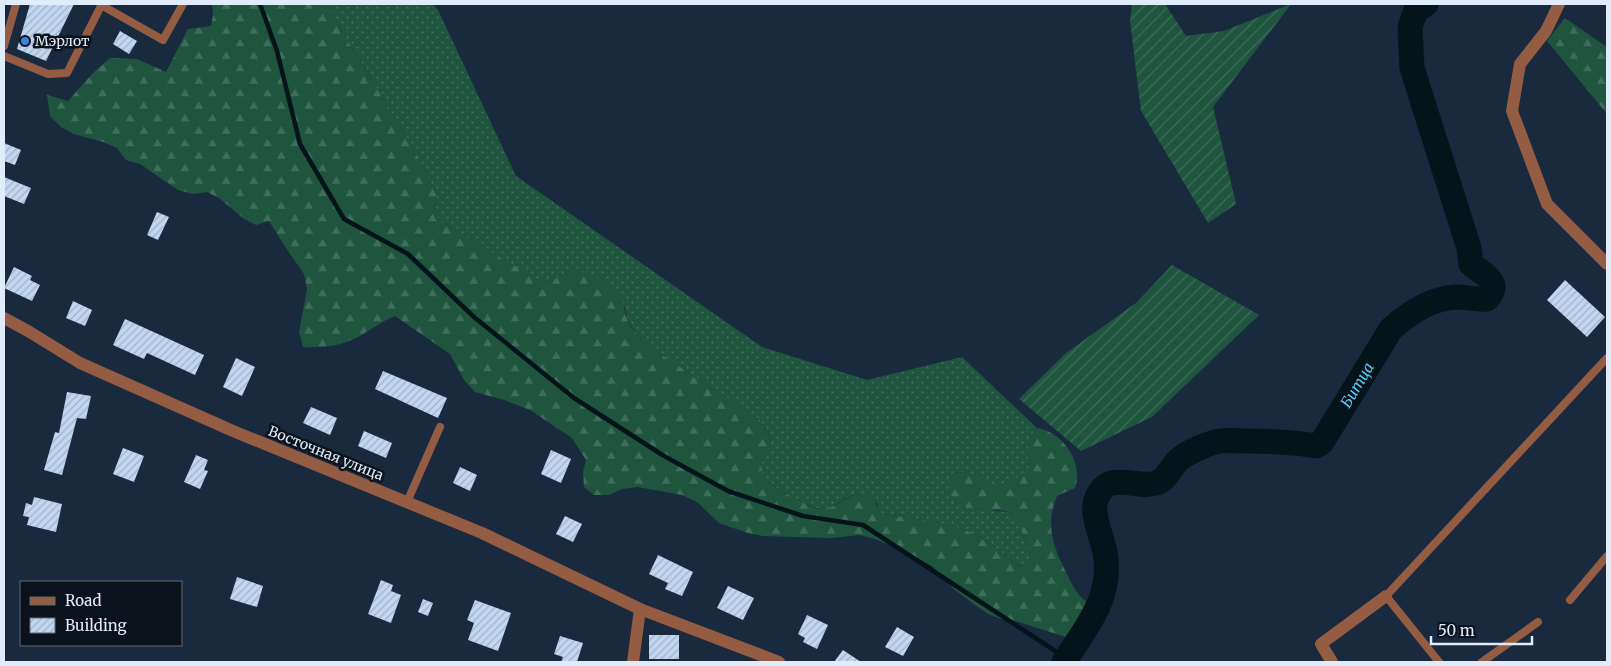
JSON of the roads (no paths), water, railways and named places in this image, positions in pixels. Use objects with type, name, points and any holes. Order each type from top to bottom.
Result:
[{"type":"street","points":[[1559,4],[1546,31],[1520,64],[1512,111],[1546,204],[1607,264]]},
{"type":"street","name":"Восточная улица","points":[[4,318],[80,363],[233,431],[482,533],[640,608],[779,662]]},
{"type":"street","points":[[1332,662],[1321,644],[1386,596]]},
{"type":"street","points":[[632,662],[640,608]]},
{"type":"lane","points":[[4,46],[16,4]]},
{"type":"lane","points":[[4,56],[48,74],[67,73],[102,4],[163,40],[183,4]]},
{"type":"lane","points":[[1439,662],[1386,596],[1607,358]]},
{"type":"lane","points":[[407,502],[440,427]]},
{"type":"lane","points":[[1570,600],[1607,556]]},
{"type":"lane","points":[[1482,662],[1538,622]]},
{"type":"waterway","points":[[260,4],[277,51],[300,144],[344,219],[408,254],[474,317],[574,398],[664,456],[728,491],[803,516],[863,525],[1066,658]]},
{"type":"waterway","name":"Битца","points":[[1064,662],[1089,623],[1102,597],[1105,583],[1105,552],[1095,511],[1096,500],[1101,490],[1115,482],[1156,483],[1164,479],[1182,457],[1201,447],[1217,442],[1273,442],[1316,446],[1322,442],[1391,329],[1405,317],[1429,303],[1456,297],[1487,299],[1491,293],[1493,288],[1490,279],[1471,264],[1469,248],[1412,68],[1410,27],[1415,12],[1426,4]]},
{"type":"place","name":"Мэрлот","points":[[25,41]]}]
